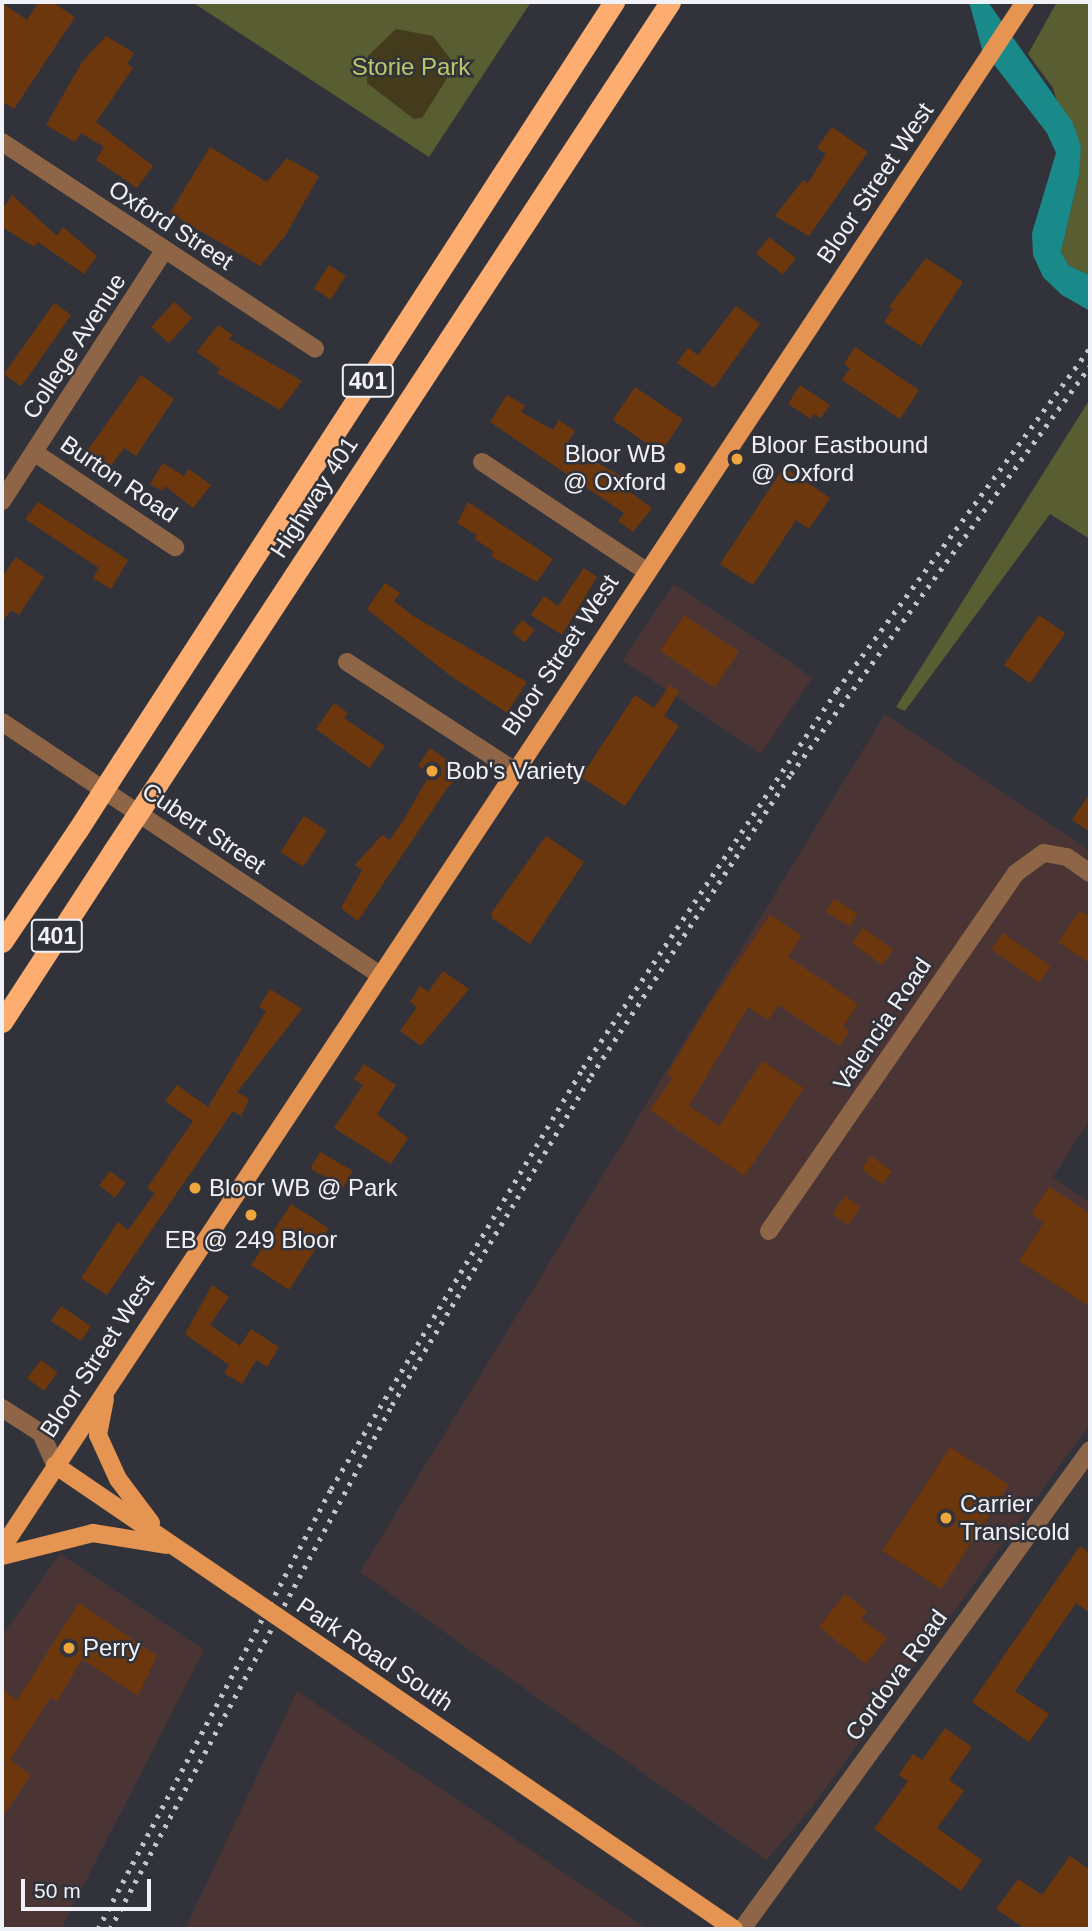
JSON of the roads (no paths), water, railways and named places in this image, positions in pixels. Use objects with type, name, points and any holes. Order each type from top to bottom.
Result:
[{"type":"highway","name":"Highway 401","points":[[2,942],[77,831],[612,2]]},
{"type":"highway","name":"Highway 401","points":[[2,1022],[670,2]]},
{"type":"highway","points":[[623,76],[687,2]]},
{"type":"main road","name":"Bloor Street West","points":[[2,1548],[513,770],[1025,2]]},
{"type":"main road","points":[[112,1381],[98,1435],[126,1491],[173,1546]]},
{"type":"main road","name":"Park Road South","points":[[55,1465],[734,1929]]},
{"type":"main road","points":[[2,1556],[93,1533],[173,1546]]},
{"type":"street","name":"Oxford Street","points":[[2,142],[315,348]]},
{"type":"street","name":"College Avenue","points":[[2,501],[164,251]]},
{"type":"street","name":"Burton Road","points":[[35,453],[175,547]]},
{"type":"street","points":[[482,462],[646,571]]},
{"type":"street","points":[[347,662],[513,770]]},
{"type":"street","name":"Cubert Street","points":[[2,722],[379,974]]},
{"type":"street","name":"Valencia Road","points":[[769,1231],[1016,873],[1044,853],[1067,857],[1090,873]]},
{"type":"street","points":[[2,1408],[41,1433],[55,1465]]},
{"type":"street","name":"Cordova Road","points":[[742,1929],[1090,1450]]},
{"type":"water","points":[[969,2],[988,2],[1073,123],[1081,147],[1079,175],[1061,252],[1069,266],[1090,275],[1090,311],[1062,295],[1043,277],[1033,255],[1032,233],[1056,153],[1047,133],[982,49]]},
{"type":"railway","points":[[98,1929],[331,1489],[583,1068],[837,690],[1090,348]]},
{"type":"railway","points":[[110,1929],[392,1405],[591,1076],[791,774],[1090,366]]},
{"type":"place","name":"Bloor Eastbound @ Oxford","points":[[737,459]]},
{"type":"place","name":"Bloor WB @ Oxford","points":[[680,468]]},
{"type":"place","name":"Bob's Variety","points":[[432,771]]},
{"type":"place","name":"Bloor WB @ Park","points":[[195,1188]]},
{"type":"place","name":"EB @ 249 Bloor","points":[[251,1215]]},
{"type":"place","name":"Carrier Transicold","points":[[946,1518]]},
{"type":"place","name":"Perry","points":[[69,1648]]},
{"type":"park label","name":"Storie Park","points":[[411,67]]}]
